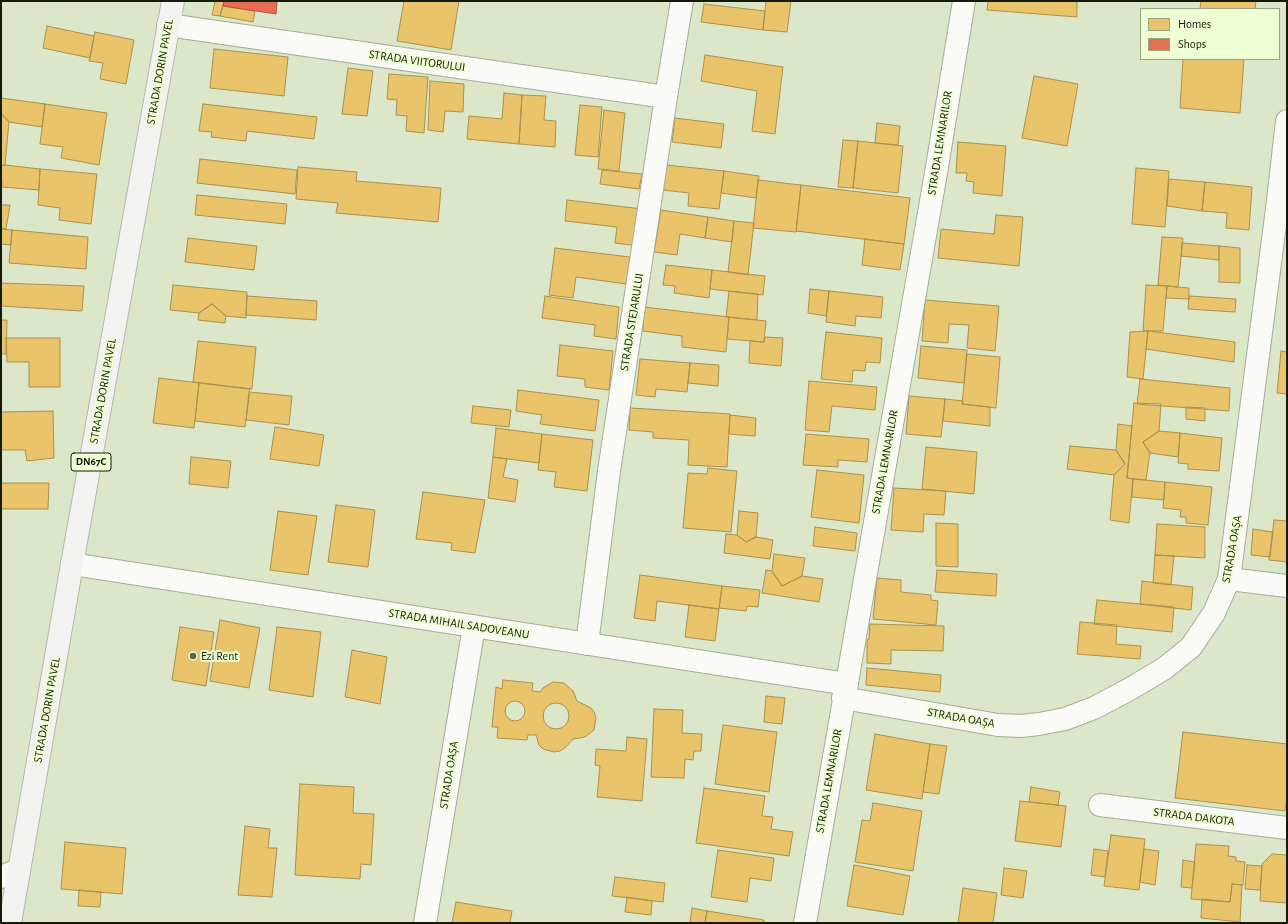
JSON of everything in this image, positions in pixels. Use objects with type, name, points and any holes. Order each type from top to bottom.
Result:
[{"type":"main road","name":"STRADA DORIN PAVEL","points":[[10,923],[10,874],[72,564],[173,1]]},
{"type":"street","name":"STRADA STEJARULUI","points":[[587,644],[609,471],[682,1]]},
{"type":"street","name":"STRADA LEMNARILOR","points":[[805,923],[937,167],[964,1]]},
{"type":"street","name":"STRADA VIITORULUI","points":[[168,25],[666,97]]},
{"type":"street","name":"STRADA OAȘA","points":[[845,691],[998,724],[1021,726],[1039,724],[1065,719],[1094,708],[1165,668],[1191,647],[1214,613],[1229,579],[1282,210],[1287,121]]},
{"type":"street","name":"STRADA MIHAIL SADOVEANU","points":[[72,564],[587,644],[845,691]]},
{"type":"street","points":[[1229,579],[1287,586]]},
{"type":"street","name":"STRADA OAȘA","points":[[425,923],[474,626]]},
{"type":"street","name":"STRADA DAKOTA","points":[[1100,805],[1287,828]]},
{"type":"building: Homes","points":[[215,1],[224,1],[220,16],[212,15]]},
{"type":"building: Homes","points":[[404,1],[459,1],[451,50],[397,41]]},
{"type":"building: Homes","points":[[766,1],[791,1],[787,32],[763,30]]},
{"type":"building: Homes","points":[[988,1],[1077,1],[1077,17],[987,10]]},
{"type":"building: Homes","points":[[1201,1],[1256,1],[1255,8],[1200,8]]},
{"type":"building: Homes","points":[[704,4],[765,11],[763,30],[701,22]]},
{"type":"building: Homes","points":[[223,6],[255,11],[253,22],[220,16]]},
{"type":"building: Homes","points":[[47,26],[94,36],[90,58],[43,48]]},
{"type":"building: Homes","points":[[95,32],[134,40],[126,84],[100,79],[103,63],[89,61]]},
{"type":"building: Homes","points":[[214,49],[288,57],[284,96],[210,88]]},
{"type":"building: Homes","points":[[705,55],[783,67],[775,134],[752,131],[757,91],[701,81]]},
{"type":"building: Homes","points":[[1183,60],[1244,60],[1240,113],[1180,108]]},
{"type":"building: Homes","points":[[348,68],[373,71],[367,116],[342,114]]},
{"type":"building: Homes","points":[[389,74],[428,77],[424,133],[406,131],[407,116],[396,115],[397,100],[387,99]]},
{"type":"building: Homes","points":[[1034,76],[1078,84],[1067,146],[1022,138]]},
{"type":"building: Homes","points":[[430,81],[464,84],[463,112],[445,111],[443,132],[428,130]]},
{"type":"building: Homes","points":[[504,93],[522,95],[519,144],[467,139],[469,116],[502,119]]},
{"type":"building: Homes","points":[[522,95],[546,96],[544,120],[556,121],[555,147],[519,144]]},
{"type":"building: Homes","points":[[1,98],[45,104],[42,127],[9,122],[1,113]]},
{"type":"building: Homes","points":[[45,104],[107,113],[99,165],[61,158],[63,147],[40,144]]},
{"type":"building: Homes","points":[[203,104],[317,117],[314,139],[247,131],[246,141],[211,137],[212,132],[199,131]]},
{"type":"building: Homes","points":[[580,105],[602,107],[598,157],[575,155]]},
{"type":"building: Homes","points":[[604,110],[625,113],[619,171],[598,169]]},
{"type":"building: Homes","points":[[1,113],[9,122],[5,165],[1,166]]},
{"type":"building: Homes","points":[[675,118],[724,124],[721,148],[672,142]]},
{"type":"building: Homes","points":[[877,123],[900,126],[898,145],[875,143]]},
{"type":"building: Homes","points":[[843,140],[858,141],[853,188],[838,187]]},
{"type":"building: Homes","points":[[858,141],[903,146],[898,193],[853,188]]},
{"type":"building: Homes","points":[[958,142],[1006,146],[1002,196],[973,193],[974,182],[966,181],[967,173],[956,173]]},
{"type":"building: Homes","points":[[200,159],[297,170],[295,194],[197,183]]},
{"type":"building: Homes","points":[[5,165],[40,169],[39,190],[2,187],[1,166]]},
{"type":"building: Homes","points":[[666,165],[724,171],[719,209],[688,206],[689,193],[663,190]]},
{"type":"building: Homes","points":[[298,167],[357,172],[356,181],[441,188],[438,222],[336,213],[338,203],[296,199]]},
{"type":"building: Homes","points":[[1136,168],[1169,171],[1165,227],[1132,224]]},
{"type":"building: Homes","points":[[40,169],[97,174],[91,224],[59,220],[60,208],[38,205]]},
{"type":"building: Homes","points":[[602,170],[642,174],[639,189],[600,184]]},
{"type":"building: Homes","points":[[724,171],[759,176],[756,198],[721,193]]},
{"type":"building: Homes","points":[[1169,179],[1205,182],[1202,211],[1167,206]]},
{"type":"building: Homes","points":[[758,180],[801,185],[796,232],[753,228]]},
{"type":"building: Homes","points":[[1205,182],[1252,187],[1249,230],[1226,228],[1227,213],[1202,211]]},
{"type":"building: Homes","points":[[801,185],[910,198],[904,244],[796,231]]},
{"type":"building: Homes","points":[[197,195],[287,204],[285,224],[195,215]]},
{"type":"building: Homes","points":[[567,200],[642,209],[638,246],[615,243],[617,227],[565,221]]},
{"type":"building: Homes","points":[[1,205],[10,205],[6,229],[1,228]]},
{"type":"building: Homes","points":[[661,210],[708,217],[705,238],[680,234],[677,255],[654,252]]},
{"type":"building: Homes","points":[[996,215],[1023,217],[1019,266],[938,258],[941,229],[994,234]]},
{"type":"building: Homes","points":[[708,217],[734,221],[732,242],[705,238]]},
{"type":"building: Homes","points":[[734,221],[754,223],[748,275],[728,272]]},
{"type":"building: Homes","points":[[1,229],[12,230],[11,245],[1,244]]},
{"type":"building: Homes","points":[[12,230],[88,237],[86,269],[9,263]]},
{"type":"building: Homes","points":[[1162,237],[1183,238],[1178,287],[1158,285]]},
{"type":"building: Homes","points":[[188,238],[257,246],[254,270],[185,262]]},
{"type":"building: Homes","points":[[865,239],[904,244],[900,270],[862,265]]},
{"type":"building: Homes","points":[[1182,243],[1219,246],[1219,260],[1181,256]]},
{"type":"building: Homes","points":[[1219,246],[1240,248],[1240,283],[1219,282]]},
{"type":"building: Homes","points":[[555,248],[630,257],[626,284],[576,277],[573,298],[549,295]]},
{"type":"building: Homes","points":[[666,265],[712,270],[709,298],[674,293],[675,286],[663,285]]},
{"type":"building: Homes","points":[[712,270],[765,276],[763,295],[710,289]]},
{"type":"building: Homes","points":[[1,283],[84,286],[82,311],[1,306]]},
{"type":"building: Homes","points":[[173,285],[247,292],[246,318],[226,316],[212,304],[199,313],[170,310]]},
{"type":"building: Homes","points":[[1146,285],[1167,286],[1163,331],[1143,331]]},
{"type":"building: Homes","points":[[1167,286],[1189,288],[1189,299],[1166,298]]},
{"type":"building: Homes","points":[[810,289],[829,291],[826,316],[808,313]]},
{"type":"building: Homes","points":[[729,291],[758,294],[757,320],[726,317]]},
{"type":"building: Homes","points":[[829,291],[883,297],[881,318],[856,316],[855,326],[826,322]]},
{"type":"building: Homes","points":[[247,296],[317,301],[316,320],[246,315]]},
{"type":"building: Homes","points":[[545,296],[619,307],[616,339],[594,336],[595,325],[542,318]]},
{"type":"building: Homes","points":[[1189,296],[1236,299],[1235,312],[1188,309]]},
{"type":"building: Homes","points":[[925,300],[999,306],[995,351],[967,348],[969,325],[949,324],[948,343],[922,341]]},
{"type":"building: Homes","points":[[212,304],[226,316],[225,323],[198,320],[199,313]]},
{"type":"building: Homes","points":[[644,307],[729,317],[726,352],[682,347],[682,336],[643,331]]},
{"type":"building: Homes","points":[[729,317],[766,321],[764,342],[727,339]]},
{"type":"building: Homes","points":[[1,320],[7,320],[6,354],[1,354]]},
{"type":"building: Homes","points":[[1148,331],[1235,342],[1234,362],[1146,349]]},
{"type":"building: Homes","points":[[1148,331],[1143,379],[1127,377],[1130,332]]},
{"type":"building: Homes","points":[[826,332],[882,338],[880,363],[866,362],[865,371],[853,370],[852,382],[821,379]]},
{"type":"building: Homes","points":[[765,337],[783,338],[781,366],[749,363],[750,341],[764,342]]},
{"type":"building: Homes","points":[[6,338],[60,338],[60,387],[29,387],[29,362],[7,362]]},
{"type":"building: Homes","points":[[198,341],[256,347],[252,389],[193,382]]},
{"type":"building: Homes","points":[[560,345],[613,351],[609,390],[585,387],[585,379],[557,376]]},
{"type":"building: Homes","points":[[921,346],[967,350],[964,383],[918,378]]},
{"type":"building: Homes","points":[[1281,351],[1287,352],[1287,394],[1277,393]]},
{"type":"building: Homes","points":[[967,354],[1000,357],[996,408],[962,404]]},
{"type":"building: Homes","points":[[640,359],[690,363],[687,392],[656,389],[655,397],[636,395]]},
{"type":"building: Homes","points":[[690,363],[719,365],[718,386],[688,383]]},
{"type":"building: Homes","points":[[159,378],[199,383],[194,428],[153,423]]},
{"type":"building: Homes","points":[[1140,379],[1230,388],[1229,411],[1137,404]]},
{"type":"building: Homes","points":[[809,381],[877,387],[875,410],[832,406],[829,432],[805,430]]},
{"type":"building: Homes","points":[[199,383],[250,389],[245,427],[195,421]]},
{"type":"building: Homes","points":[[518,390],[599,400],[595,431],[540,424],[542,415],[516,411]]},
{"type":"building: Homes","points":[[249,392],[292,396],[289,425],[246,420]]},
{"type":"building: Homes","points":[[909,396],[945,399],[941,437],[906,434]]},
{"type":"building: Homes","points":[[945,399],[963,401],[962,404],[990,407],[990,426],[943,421]]},
{"type":"building: Homes","points":[[1134,403],[1161,404],[1159,431],[1143,442],[1150,453],[1146,480],[1127,478]]},
{"type":"building: Homes","points":[[473,406],[511,410],[509,427],[471,423]]},
{"type":"building: Homes","points":[[1186,407],[1205,408],[1205,421],[1186,419]]},
{"type":"building: Homes","points":[[630,408],[730,414],[727,467],[688,465],[689,440],[653,438],[653,432],[629,430]]},
{"type":"building: Homes","points":[[53,411],[54,458],[27,461],[25,450],[1,450],[1,412]]},
{"type":"building: Homes","points":[[730,415],[756,418],[755,436],[729,434]]},
{"type":"building: Homes","points":[[1118,424],[1132,426],[1127,478],[1133,479],[1129,523],[1110,520],[1114,475],[1125,464],[1116,450]]},
{"type":"building: Homes","points":[[275,427],[324,435],[319,466],[270,459]]},
{"type":"building: Homes","points":[[496,428],[542,434],[539,463],[493,457]]},
{"type":"building: Homes","points":[[1159,431],[1180,433],[1178,457],[1150,453],[1143,442]]},
{"type":"building: Homes","points":[[1180,433],[1222,438],[1219,471],[1188,469],[1188,464],[1178,463]]},
{"type":"building: Homes","points":[[542,434],[593,440],[587,491],[554,487],[556,472],[538,470]]},
{"type":"building: Homes","points":[[806,434],[869,439],[867,462],[838,460],[838,467],[803,465]]},
{"type":"building: Homes","points":[[1070,446],[1116,450],[1125,464],[1114,475],[1067,469]]},
{"type":"building: Homes","points":[[926,447],[977,452],[974,494],[922,489]]},
{"type":"building: Homes","points":[[191,457],[231,461],[228,488],[189,484]]},
{"type":"building: Homes","points":[[493,457],[507,459],[503,477],[518,480],[515,502],[488,498]]},
{"type":"building: Homes","points":[[708,468],[737,471],[731,532],[683,528],[688,473],[707,474]]},
{"type":"building: Homes","points":[[817,470],[864,475],[859,523],[811,517]]},
{"type":"building: Homes","points":[[1133,479],[1165,482],[1164,500],[1132,497]]},
{"type":"building: Homes","points":[[1165,482],[1212,487],[1208,525],[1186,523],[1186,517],[1180,517],[1181,510],[1163,508]]},
{"type":"building: Homes","points":[[1,483],[49,483],[48,509],[1,509]]},
{"type":"building: Homes","points":[[894,488],[946,491],[944,515],[924,514],[923,532],[891,530]]},
{"type":"building: Homes","points":[[423,492],[485,500],[475,553],[451,550],[452,543],[416,539]]},
{"type":"building: Homes","points":[[336,505],[375,510],[368,567],[328,562]]},
{"type":"building: Homes","points":[[278,511],[317,516],[308,575],[270,570]]},
{"type":"building: Homes","points":[[739,511],[758,513],[756,537],[746,542],[737,535]]},
{"type":"building: Homes","points":[[1274,520],[1287,521],[1287,562],[1269,560]]},
{"type":"building: Homes","points":[[936,523],[958,524],[958,567],[936,566]]},
{"type":"building: Homes","points":[[1157,524],[1205,527],[1205,558],[1155,555]]},
{"type":"building: Homes","points":[[815,527],[857,533],[855,551],[813,546]]},
{"type":"building: Homes","points":[[1253,529],[1273,532],[1270,557],[1251,555]]},
{"type":"building: Homes","points":[[726,534],[737,535],[746,542],[756,537],[773,540],[770,559],[724,553]]},
{"type":"building: Homes","points":[[774,554],[805,558],[802,576],[782,586],[772,571]]},
{"type":"building: Homes","points":[[1155,555],[1174,556],[1171,585],[1153,583]]},
{"type":"building: Homes","points":[[766,570],[772,571],[782,586],[802,576],[823,579],[819,602],[762,593]]},
{"type":"building: Homes","points":[[937,570],[997,574],[996,596],[935,592]]},
{"type":"building: Homes","points":[[640,575],[722,586],[719,609],[657,601],[655,621],[634,618]]},
{"type":"building: Homes","points":[[877,578],[901,580],[901,592],[931,595],[931,600],[938,601],[936,625],[873,619]]},
{"type":"building: Homes","points":[[1142,581],[1193,587],[1191,610],[1140,604]]},
{"type":"building: Homes","points":[[722,586],[760,590],[758,607],[747,606],[746,611],[719,608]]},
{"type":"building: Homes","points":[[1097,600],[1174,607],[1172,632],[1094,624]]},
{"type":"building: Homes","points":[[689,605],[719,609],[715,641],[685,637]]},
{"type":"building: Homes","points":[[220,620],[260,628],[249,688],[210,681]]},
{"type":"building: Homes","points":[[1080,622],[1117,625],[1116,644],[1141,646],[1140,659],[1077,654]]},
{"type":"building: Homes","points":[[870,624],[944,626],[943,651],[891,650],[891,664],[867,663],[867,640],[869,639]]},
{"type":"building: Homes","name":"Ezi Rent","points":[[180,627],[214,632],[206,686],[172,680]]},
{"type":"building: Homes","points":[[277,627],[321,632],[313,697],[269,690]]},
{"type":"building: Homes","points":[[352,650],[387,657],[380,704],[345,697]]},
{"type":"building: Homes","points":[[867,668],[941,675],[940,692],[866,685]]},
{"type":"building: Homes","points":[[503,680],[533,683],[532,691],[540,692],[543,688],[553,682],[564,683],[573,691],[577,701],[591,708],[594,712],[596,718],[594,730],[585,737],[573,739],[565,748],[554,752],[543,749],[539,745],[536,735],[528,735],[527,740],[497,738],[498,727],[492,727],[496,687],[502,689]]},
{"type":"building: Homes","points":[[766,696],[785,698],[782,724],[764,722]]},
{"type":"building: Homes","points":[[515,701],[522,704],[525,711],[522,718],[515,721],[508,718],[505,711],[508,704]]},
{"type":"building: Homes","points":[[556,703],[565,707],[569,716],[565,725],[556,729],[547,725],[543,716],[547,707]]},
{"type":"building: Homes","points":[[654,709],[683,710],[682,733],[702,734],[701,751],[694,751],[693,760],[685,759],[684,778],[651,777]]},
{"type":"building: Homes","points":[[723,725],[777,732],[769,792],[715,784]]},
{"type":"building: Homes","points":[[1183,732],[1287,744],[1287,798],[1285,811],[1175,798]]},
{"type":"building: Homes","points":[[875,734],[930,744],[922,799],[866,790]]},
{"type":"building: Homes","points":[[627,737],[647,739],[642,801],[597,797],[600,766],[595,765],[596,749],[626,751]]},
{"type":"building: Homes","points":[[930,744],[947,746],[939,794],[923,792]]},
{"type":"building: Homes","points":[[300,784],[354,787],[353,813],[374,814],[371,865],[361,864],[360,879],[295,875]]},
{"type":"building: Homes","points":[[1031,787],[1060,792],[1058,805],[1029,802]]},
{"type":"building: Homes","points":[[704,788],[765,796],[762,816],[773,817],[771,829],[793,832],[789,856],[696,843]]},
{"type":"building: Homes","points":[[1020,801],[1066,806],[1061,847],[1015,841]]},
{"type":"building: Homes","points":[[873,803],[922,811],[913,871],[855,862],[862,820],[870,821]]},
{"type":"building: Homes","points":[[245,826],[270,829],[268,848],[277,848],[272,897],[238,895]]},
{"type":"building: Homes","points":[[1111,835],[1145,839],[1139,890],[1104,886]]},
{"type":"building: Homes","points":[[65,842],[126,848],[122,894],[61,889]]},
{"type":"building: Homes","points":[[1196,844],[1229,846],[1228,856],[1236,857],[1236,861],[1245,862],[1243,885],[1232,884],[1230,902],[1191,899]]},
{"type":"building: Homes","points":[[1094,849],[1108,851],[1105,877],[1091,875]]},
{"type":"building: Homes","points":[[1144,849],[1159,851],[1155,885],[1140,882]]},
{"type":"building: Homes","points":[[718,850],[774,858],[771,881],[750,878],[747,902],[711,897]]},
{"type":"building: Homes","points":[[1272,854],[1287,855],[1287,903],[1260,901],[1262,864]]},
{"type":"building: Homes","points":[[1183,860],[1195,862],[1192,888],[1181,887]]},
{"type":"building: Homes","points":[[854,865],[910,876],[903,915],[847,906]]},
{"type":"building: Homes","points":[[1247,865],[1262,866],[1260,890],[1245,889]]},
{"type":"building: Homes","points":[[1004,868],[1027,871],[1023,898],[1001,895]]},
{"type":"building: Homes","points":[[615,877],[665,883],[663,902],[612,896]]},
{"type":"building: Homes","points":[[1232,884],[1242,885],[1240,922],[1201,918],[1202,899],[1230,902]]},
{"type":"building: Homes","points":[[963,888],[997,893],[993,923],[958,923]]},
{"type":"building: Homes","points":[[79,890],[101,892],[100,907],[78,906]]},
{"type":"building: Homes","points":[[627,897],[652,901],[651,915],[625,912]]},
{"type":"building: Homes","points":[[456,902],[512,911],[510,923],[452,923]]},
{"type":"building: Homes","points":[[692,908],[707,911],[705,923],[690,923]]},
{"type":"building: Homes","points":[[707,911],[764,920],[764,923],[705,923]]},
{"type":"building: Shops","points":[[224,1],[277,1],[276,14],[223,6]]},
{"type":"place","name":"Ezi Rent","points":[[193,656]]}]
